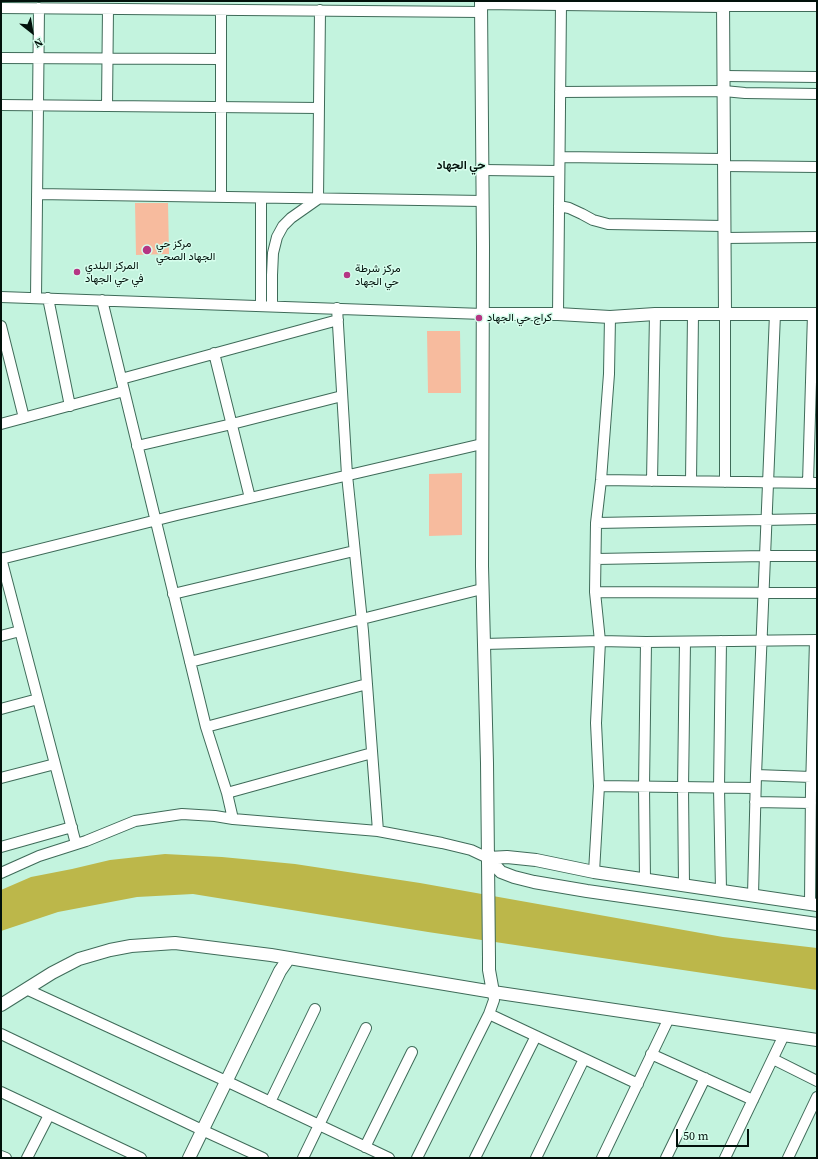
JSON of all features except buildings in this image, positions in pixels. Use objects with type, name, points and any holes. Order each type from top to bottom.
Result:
[{"type":"street","points":[[1,8],[12,4],[39,8],[96,5],[108,9],[177,5],[221,10],[246,5],[269,5],[320,10],[340,6],[645,3],[723,3],[817,6]]},
{"type":"street","points":[[723,3],[725,482]]},
{"type":"street","points":[[558,314],[560,4]]},
{"type":"street","points":[[417,1158],[489,1014],[494,1000],[489,970],[482,589],[483,201],[481,5]]},
{"type":"street","points":[[36,298],[39,8]]},
{"type":"street","points":[[107,106],[108,9]]},
{"type":"street","points":[[221,10],[222,197]]},
{"type":"street","points":[[318,199],[320,10]]},
{"type":"street","points":[[1,58],[222,59]]},
{"type":"street","points":[[724,76],[817,77]]},
{"type":"street","points":[[560,92],[724,91],[734,93],[817,94]]},
{"type":"street","points":[[1,105],[319,108]]},
{"type":"street","points":[[560,157],[817,167]]},
{"type":"street","points":[[482,170],[559,171]]},
{"type":"street","points":[[37,194],[483,201]]},
{"type":"street","points":[[261,198],[261,306]]},
{"type":"street","points":[[272,306],[273,253],[277,237],[283,226],[291,218],[318,199]]},
{"type":"street","points":[[559,206],[569,208],[593,220],[608,224],[817,237]]},
{"type":"street","points":[[1,297],[483,314],[558,314],[610,317],[655,314],[815,314],[812,483],[601,480]]},
{"type":"street","points":[[48,298],[70,406]]},
{"type":"street","points":[[102,300],[206,727],[234,819]]},
{"type":"street","points":[[337,308],[347,475],[362,619],[378,831]]},
{"type":"street","points":[[652,481],[655,314]]},
{"type":"street","points":[[691,481],[693,314]]},
{"type":"street","points":[[753,895],[755,788],[775,314]]},
{"type":"street","points":[[594,872],[599,786],[596,723],[600,641],[595,592],[596,523],[601,480],[609,374],[610,317]]},
{"type":"street","points":[[121,379],[338,320]]},
{"type":"street","points":[[1,326],[24,418]]},
{"type":"street","points":[[214,353],[250,498]]},
{"type":"street","points":[[1,424],[124,391]]},
{"type":"street","points":[[137,446],[342,396]]},
{"type":"street","points":[[76,844],[1,559],[155,520],[482,444]]},
{"type":"street","points":[[596,523],[817,519]]},
{"type":"street","points":[[173,594],[354,551]]},
{"type":"street","points":[[596,559],[817,556]]},
{"type":"street","points":[[190,662],[482,589]]},
{"type":"street","points":[[595,592],[817,593]]},
{"type":"street","points":[[1,636],[20,631]]},
{"type":"street","points":[[484,644],[600,641],[685,642],[816,640],[811,777],[814,789],[811,803],[814,904],[594,872],[536,860],[508,857],[488,858]]},
{"type":"street","points":[[721,641],[719,788],[721,890]]},
{"type":"street","points":[[645,880],[644,787],[646,642]]},
{"type":"street","points":[[684,885],[683,788],[685,642]]},
{"type":"street","points":[[206,727],[367,684]]},
{"type":"street","points":[[1,709],[38,699]]},
{"type":"street","points":[[227,793],[372,753]]},
{"type":"street","points":[[1,778],[55,764]]},
{"type":"street","points":[[756,775],[811,777]]},
{"type":"street","points":[[599,786],[755,788]]},
{"type":"street","points":[[755,802],[811,803]]},
{"type":"street","points":[[1,873],[39,856],[135,822],[182,814],[215,816],[234,819],[378,831],[471,850],[488,858],[501,872],[534,882],[817,924]]},
{"type":"street","points":[[1,847],[72,827]]},
{"type":"street","points":[[1,1005],[52,973],[79,959],[110,950],[131,946],[175,943],[289,958],[493,992],[817,1040]]},
{"type":"street","points":[[189,1158],[280,971],[289,958]]},
{"type":"street","points":[[26,989],[389,1158]]},
{"type":"street","points":[[270,1102],[315,1009]]},
{"type":"street","points":[[489,1014],[638,1084]]},
{"type":"street","points":[[602,1158],[669,1018]]},
{"type":"street","points":[[303,1158],[366,1028]]},
{"type":"street","points":[[1,1034],[263,1158]]},
{"type":"street","points":[[725,1158],[784,1035]]},
{"type":"street","points":[[475,1158],[536,1036]]},
{"type":"street","points":[[365,1147],[412,1052]]},
{"type":"street","points":[[652,1054],[753,1100]]},
{"type":"street","points":[[536,1158],[584,1059]]},
{"type":"street","points":[[773,1059],[817,1081]]},
{"type":"street","points":[[666,1158],[704,1078]]},
{"type":"street","points":[[1,1092],[141,1158]]},
{"type":"street","points":[[788,1158],[817,1097]]},
{"type":"street","points":[[27,1158],[49,1115]]},
{"type":"street","points":[[1,1156],[6,1158]]},
{"type":"shaded area","points":[[135,203],[168,203],[169,254],[136,255]]},
{"type":"shaded area","points":[[427,331],[460,331],[461,393],[428,393]]},
{"type":"shaded area","points":[[462,473],[462,535],[429,536],[429,474]]},
{"type":"shaded area","points":[[165,854],[222,857],[295,864],[420,883],[723,937],[817,948],[817,990],[428,932],[193,894],[137,897],[58,912],[1,931],[1,890],[31,877],[110,860]]},
{"type":"place","name":"مركز حي الجهاد الصحي","points":[[147,250]]},
{"type":"place","name":"المركز البلدي في حي الجهاد","points":[[77,272]]},
{"type":"place","name":"مركز شرطة حي الجهاد","points":[[347,275]]},
{"type":"place","name":"كراج حي الجهاد","points":[[479,318]]},
{"type":"district","name":"حي الجهاد","points":[[461,166]]}]
